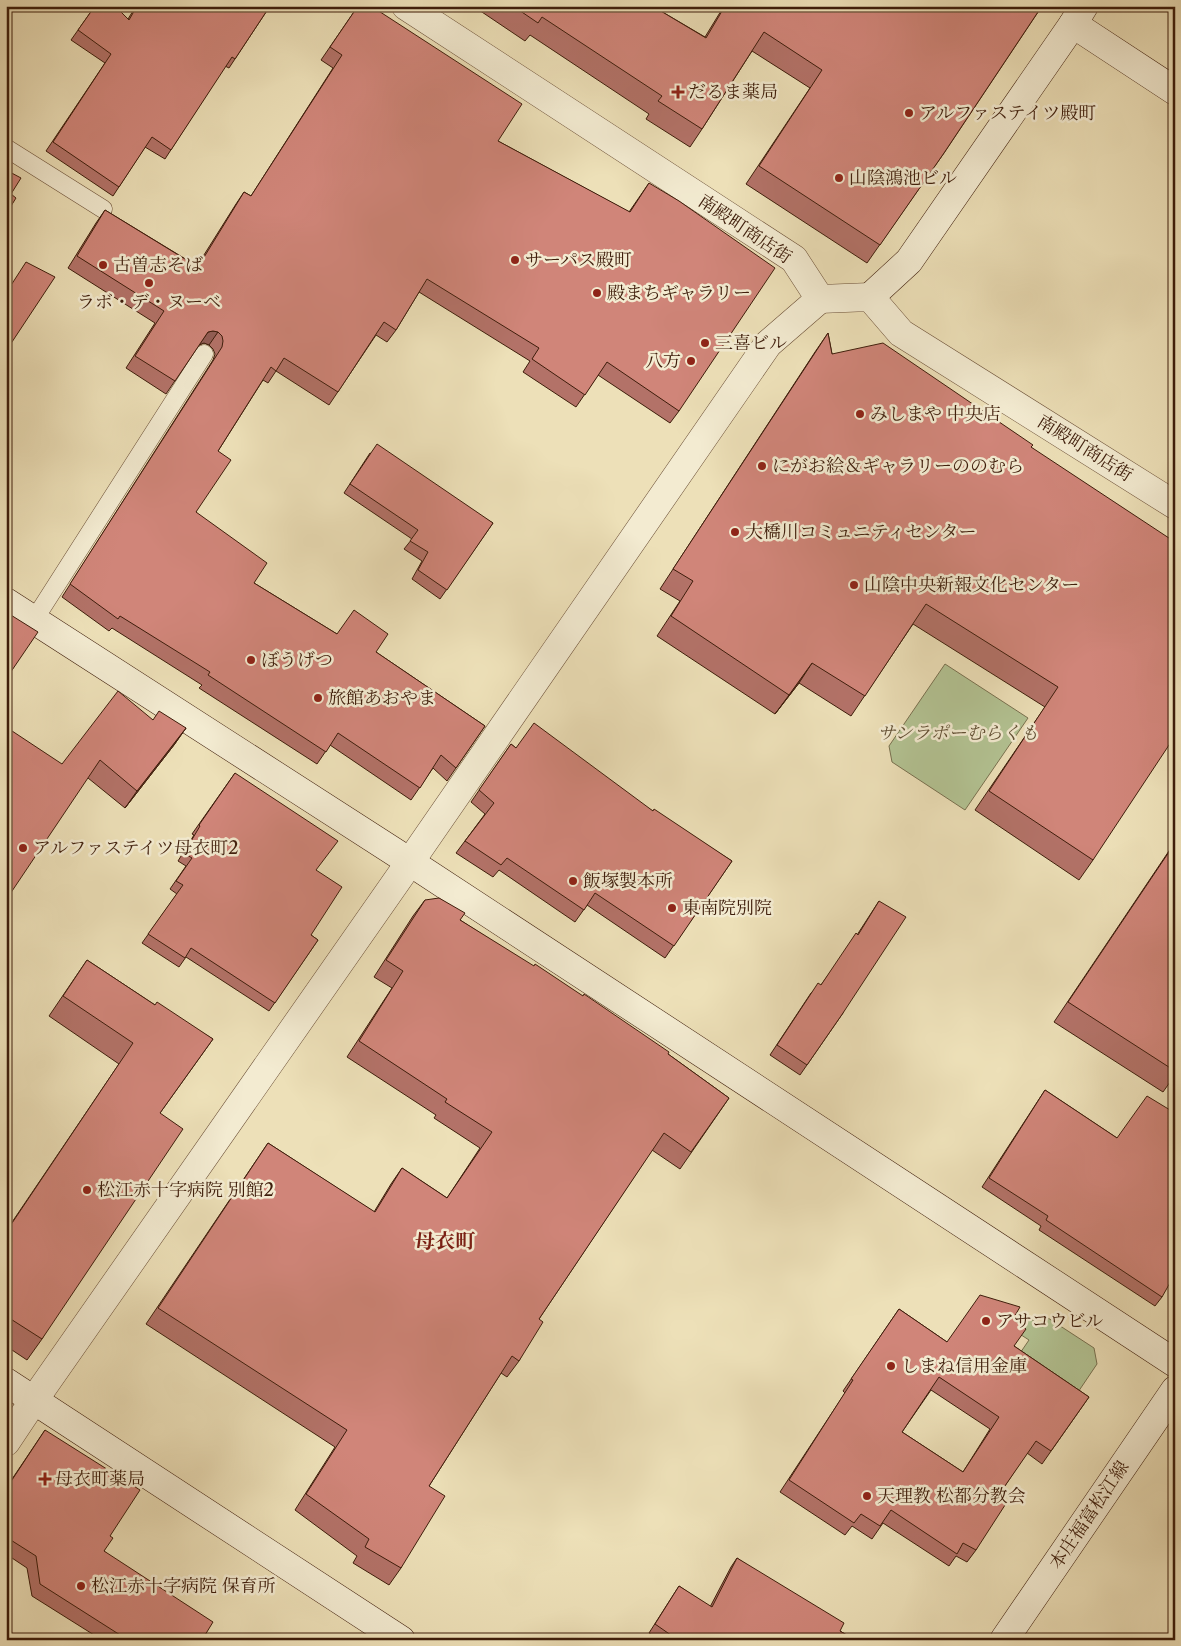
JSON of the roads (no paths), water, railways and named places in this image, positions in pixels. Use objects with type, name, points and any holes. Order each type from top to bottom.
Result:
[{"type":"street","name":"南殿町商店街","points":[[406,6],[794,259],[820,299]]},
{"type":"street","points":[[6,1442],[768,344],[820,299],[870,296],[910,261],[1079,15],[1175,91]]},
{"type":"street","name":"南殿町商店街","points":[[870,296],[901,333],[1175,505]]},
{"type":"street","points":[[6,602],[410,862],[1175,1363]]},
{"type":"street","points":[[6,1382],[402,1640]]},
{"type":"street","name":"本庄福富松江線","points":[[1004,1640],[1175,1390]]},
{"type":"lane","points":[[6,148],[104,209]]},
{"type":"lane","points":[[34,620],[204,354]]},
{"type":"place","name":"だるま薬局","points":[[678,92]]},
{"type":"place","name":"アルファステイツ殿町","points":[[909,113]]},
{"type":"place","name":"山陰鴻池ビル","points":[[839,178]]},
{"type":"place","name":"サーパス殿町","points":[[515,260]]},
{"type":"place","name":"古曽志そば","points":[[103,265]]},
{"type":"place","name":"ラボ・デ・ヌーベ","points":[[149,283]]},
{"type":"place","name":"殿まちギャラリー","points":[[597,293]]},
{"type":"place","name":"三喜ビル","points":[[705,343]]},
{"type":"place","name":"八方","points":[[691,361]]},
{"type":"place","name":"みしまや 中央店","points":[[860,414]]},
{"type":"place","name":"にがお絵＆ギャラリーののむら","points":[[762,466]]},
{"type":"place","name":"大橋川コミュニティセンター","points":[[735,532]]},
{"type":"place","name":"山陰中央新報文化センター","points":[[854,585]]},
{"type":"place","name":"ぼうげつ","points":[[251,660]]},
{"type":"place","name":"旅館あおやま","points":[[318,698]]},
{"type":"place","name":"アルファステイツ母衣町2","points":[[23,848]]},
{"type":"place","name":"飯塚製本所","points":[[573,881]]},
{"type":"place","name":"東南院別院","points":[[672,908]]},
{"type":"place","name":"松江赤十字病院 別館2","points":[[87,1190]]},
{"type":"place","name":"アサコウビル","points":[[986,1321]]},
{"type":"place","name":"しまね信用金庫","points":[[891,1366]]},
{"type":"place","name":"母衣町薬局","points":[[45,1479]]},
{"type":"place","name":"天理教 松都分教会","points":[[867,1496]]},
{"type":"place","name":"松江赤十字病院 保育所","points":[[81,1586]]},
{"type":"district","name":"母衣町","points":[[445,1241]]},
{"type":"park label","name":"サンラポーむらくも","points":[[958,733]]}]
